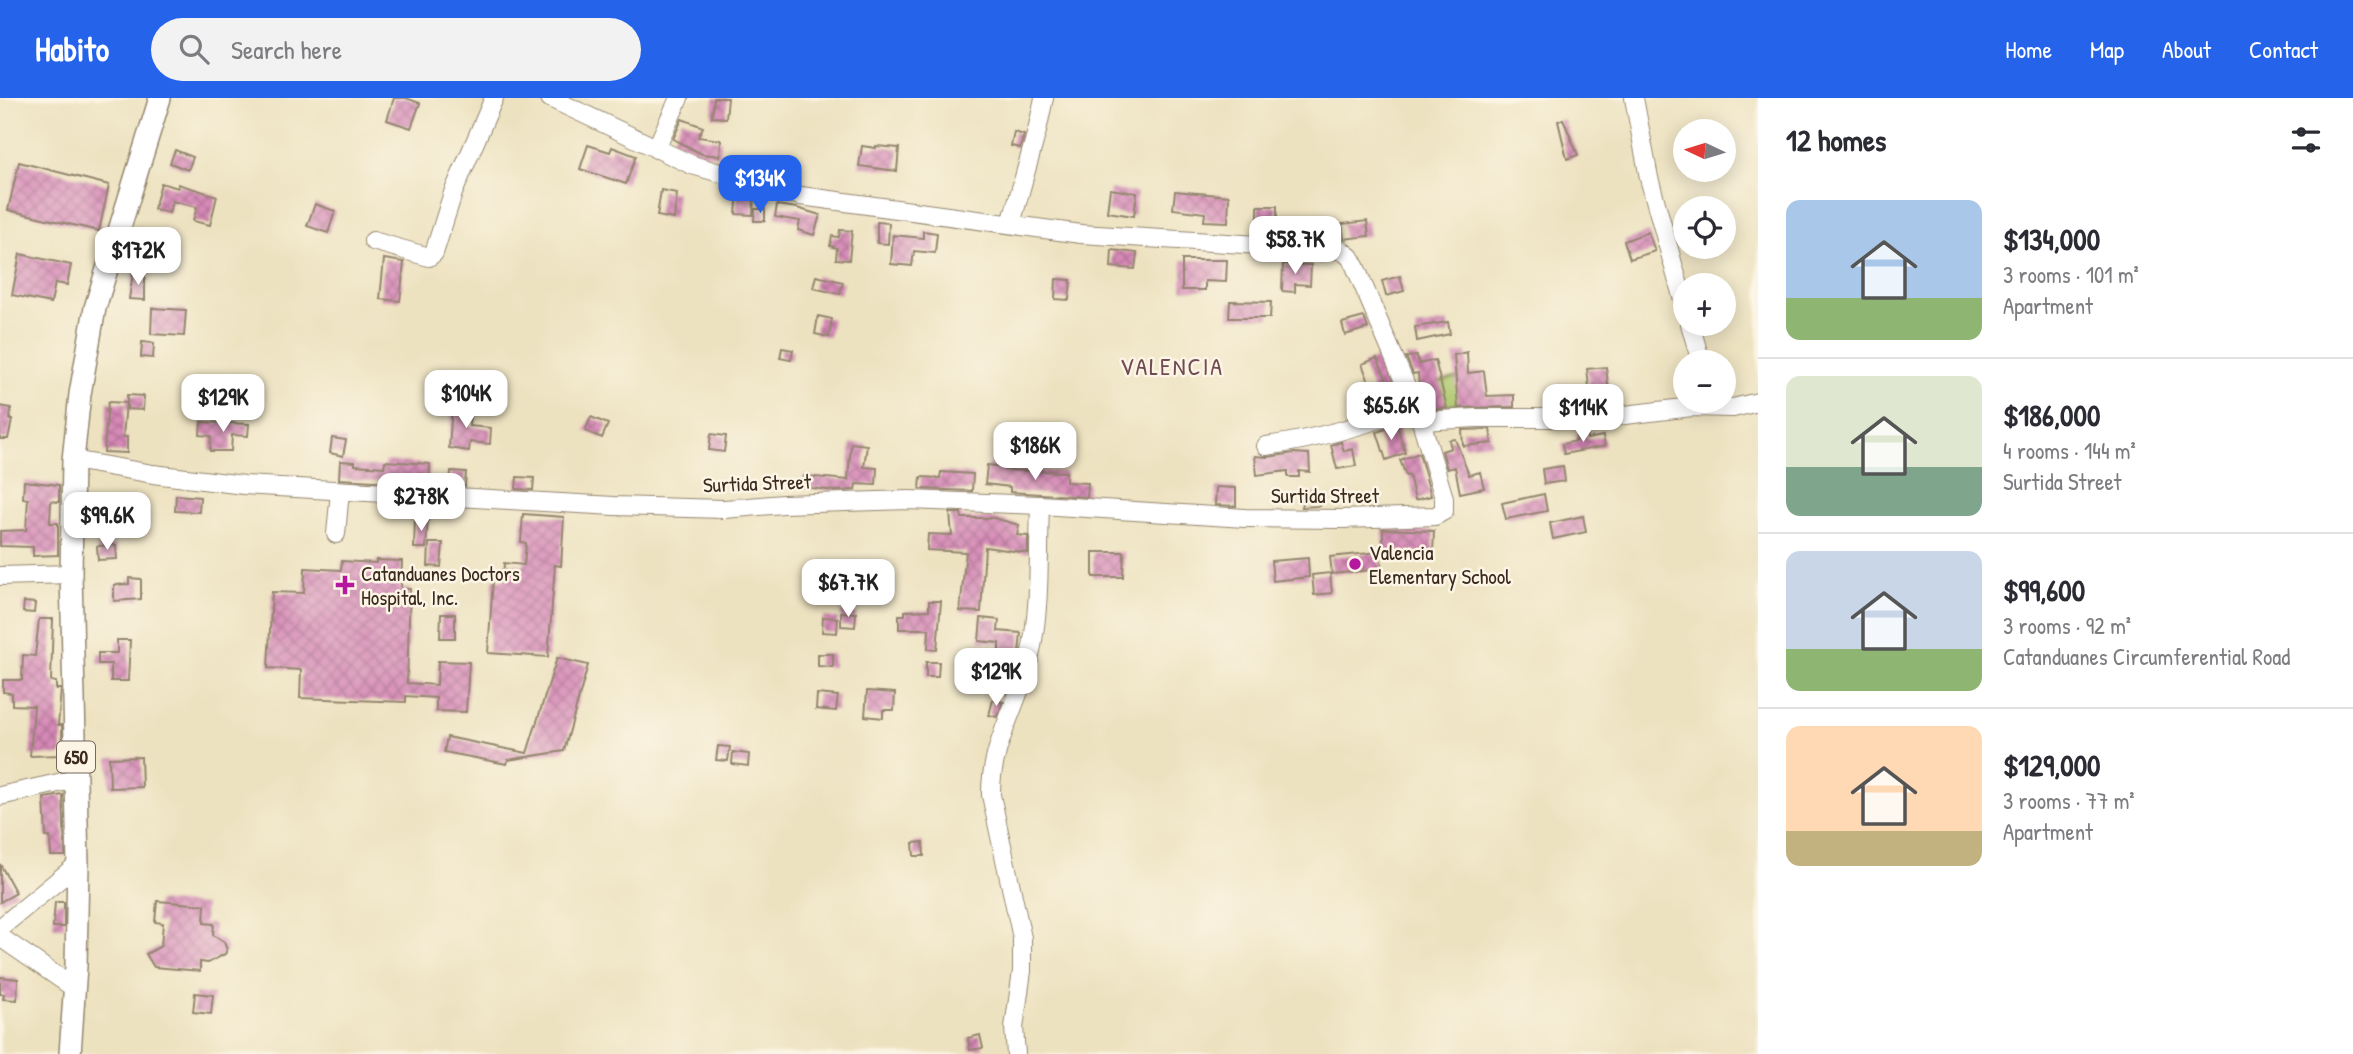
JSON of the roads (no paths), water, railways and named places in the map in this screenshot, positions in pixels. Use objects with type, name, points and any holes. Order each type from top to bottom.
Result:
[{"type":"main road","name":"650","points":[[70,1054],[78,864],[71,574],[73,460],[80,394],[95,308],[160,98]]},
{"type":"street","points":[[373,242],[429,257],[434,253],[453,194],[494,98]]},
{"type":"street","points":[[550,98],[656,149],[709,171],[801,196],[1117,238],[1341,250],[1350,257],[1355,266],[1418,414]]},
{"type":"street","points":[[656,149],[679,98]]},
{"type":"street","points":[[1011,224],[1044,98]]},
{"type":"street","points":[[1634,98],[1649,178],[1676,273]]},
{"type":"street","points":[[1736,407],[1758,401]]},
{"type":"street","points":[[1266,446],[1315,438],[1418,414],[1476,418],[1600,418],[1673,407]]},
{"type":"street","name":"Surtida Street","points":[[73,460],[208,482],[677,509],[724,509],[877,500],[1040,505],[1290,519],[1435,516],[1444,511],[1444,498],[1418,414]]},
{"type":"street","points":[[336,534],[340,491]]},
{"type":"street","points":[[1016,1054],[1015,1010],[1023,956],[991,795],[991,783],[996,753],[1031,650],[1040,505]]},
{"type":"street","points":[[0,576],[71,574]]},
{"type":"street","points":[[0,796],[76,779]]},
{"type":"street","points":[[0,928],[78,864]]},
{"type":"street","points":[[0,937],[74,988]]},
{"type":"place","name":"Valencia Elementary School","points":[[1355,564]]},
{"type":"place","name":"Catanduanes Doctors Hospital, Inc.","points":[[345,585]]},
{"type":"district","name":"VALENCIA","points":[[1172,366]]}]
